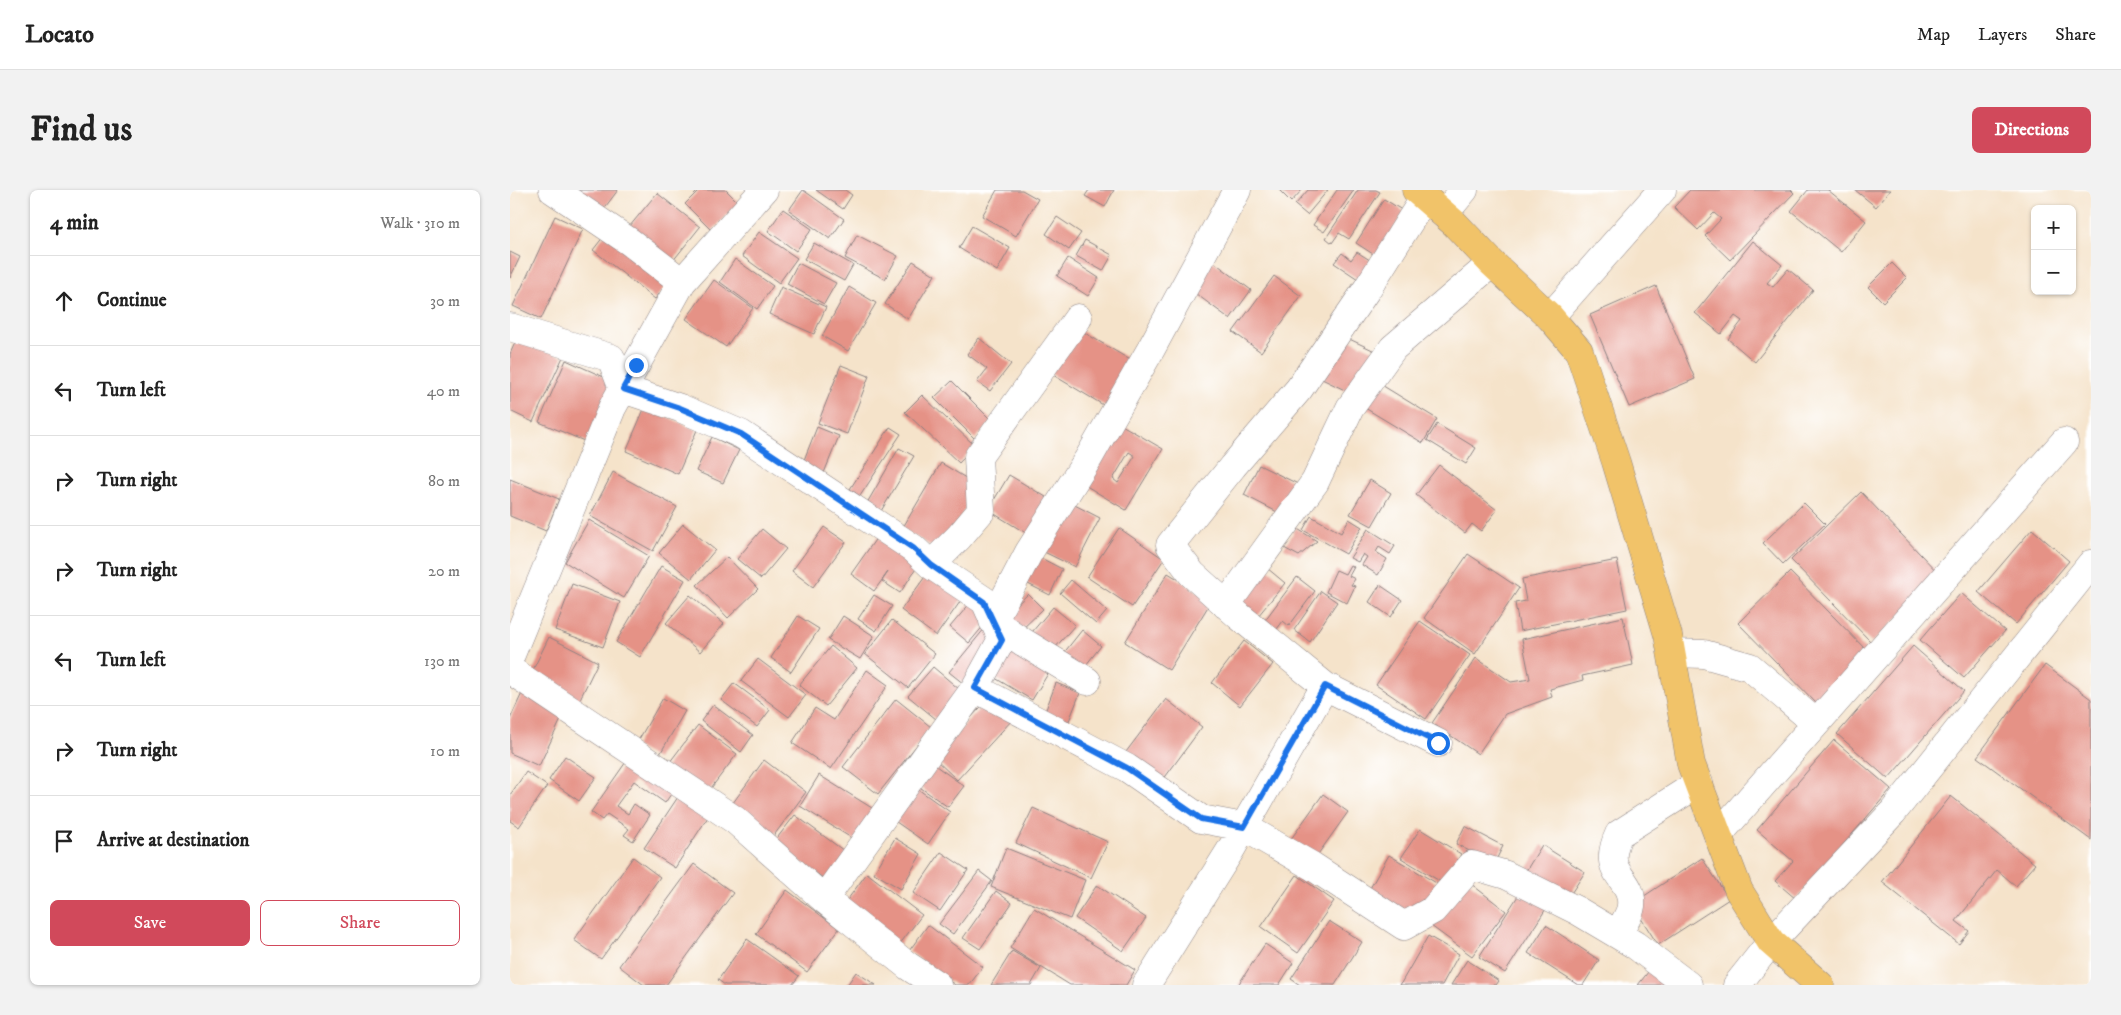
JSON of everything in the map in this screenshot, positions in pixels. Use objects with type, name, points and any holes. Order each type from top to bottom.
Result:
[{"type":"main road","points":[[1428,200],[1550,317],[1579,351],[1616,462],[1673,653],[1691,764],[1739,891],[1771,942],[1820,985]]},
{"type":"street","points":[[553,190],[630,242],[682,282]]},
{"type":"street","points":[[510,657],[612,408],[682,282],[764,190]]},
{"type":"street","points":[[993,621],[1029,552],[1088,459],[1151,349],[1237,190]]},
{"type":"street","points":[[1438,743],[1325,686],[1226,605],[1192,574],[1170,545],[1233,466],[1299,389],[1428,200],[1464,190]]},
{"type":"street","points":[[1550,317],[1662,190]]},
{"type":"street","points":[[1226,605],[1315,482],[1350,408],[1393,348],[1492,263]]},
{"type":"street","points":[[931,565],[959,537],[981,511],[978,457],[1078,318]]},
{"type":"street","points":[[510,327],[610,358],[623,389],[680,408],[741,434],[913,548],[931,565],[984,602],[1002,640],[975,688],[824,899]]},
{"type":"street","points":[[1718,835],[2064,442]]},
{"type":"street","points":[[1737,985],[1771,942],[1893,812],[2091,564]]},
{"type":"street","points":[[993,621],[1023,642],[1087,681]]},
{"type":"street","points":[[1673,653],[1704,654],[1750,667],[1816,723]]},
{"type":"street","points":[[510,670],[734,820],[824,899],[908,966],[937,985]]},
{"type":"street","points":[[1146,985],[1244,827],[1325,686]]},
{"type":"street","points":[[975,688],[1127,768],[1201,819],[1244,827],[1312,866],[1404,926],[1433,910],[1472,865],[1506,875],[1618,934],[1688,985]]},
{"type":"street","points":[[1618,934],[1631,906],[1629,890],[1616,873],[1612,862],[1612,847],[1619,834],[1699,784]]},
{"type":"building","points":[[576,190],[618,190],[603,210]]},
{"type":"building","points":[[699,190],[726,190],[739,203],[712,231],[685,204]]},
{"type":"building","points":[[803,190],[844,219],[830,239],[789,210]]},
{"type":"building","points":[[816,190],[845,190],[852,195],[843,209]]},
{"type":"building","points":[[997,190],[1022,190],[1038,199],[1016,236],[982,216]]},
{"type":"building","points":[[1089,190],[1114,190],[1105,207],[1085,196]]},
{"type":"building","points":[[1279,190],[1302,190],[1291,202]]},
{"type":"building","points":[[1308,190],[1328,190],[1307,215],[1295,205]]},
{"type":"building","points":[[1337,190],[1354,190],[1324,232],[1313,225]]},
{"type":"building","points":[[1358,190],[1376,190],[1380,192],[1349,239],[1339,233],[1332,243],[1326,238]]},
{"type":"building","points":[[1690,190],[1791,190],[1794,193],[1730,260],[1705,236],[1721,219],[1714,213],[1698,230],[1674,207]]},
{"type":"building","points":[[1808,190],[1828,190],[1866,221],[1841,252],[1791,211]]},
{"type":"building","points":[[1855,190],[1890,190],[1876,207]]},
{"type":"building","points":[[657,193],[700,227],[668,267],[625,232]]},
{"type":"building","points":[[1384,199],[1405,212],[1376,256],[1356,243]]},
{"type":"building","points":[[783,209],[812,229],[796,251],[768,231]]},
{"type":"building","points":[[555,216],[583,229],[541,319],[513,306]]},
{"type":"building","points":[[1057,217],[1081,233],[1069,250],[1046,234]]},
{"type":"building","points":[[972,226],[1010,248],[997,271],[959,248]]},
{"type":"building","points":[[607,232],[670,281],[655,299],[593,250]]},
{"type":"building","points":[[759,232],[797,258],[779,283],[742,256]]},
{"type":"building","points":[[857,235],[898,256],[885,279],[845,258]]},
{"type":"building","points":[[1085,240],[1112,255],[1103,271],[1076,256]]},
{"type":"building","points":[[1753,241],[1782,265],[1767,283],[1773,287],[1788,269],[1813,290],[1755,362],[1728,339],[1742,321],[1735,316],[1721,334],[1695,313]]},
{"type":"building","points":[[814,243],[853,265],[844,281],[804,259]]},
{"type":"building","points":[[510,252],[520,257],[510,278]]},
{"type":"building","points":[[1357,252],[1373,262],[1361,281],[1334,263],[1342,253],[1351,260]]},
{"type":"building","points":[[1068,258],[1099,278],[1088,296],[1057,276]]},
{"type":"building","points":[[735,259],[773,286],[757,309],[720,282]]},
{"type":"building","points":[[1210,259],[1251,290],[1230,319],[1188,288]]},
{"type":"building","points":[[913,261],[935,275],[908,319],[885,304]]},
{"type":"building","points":[[798,263],[836,283],[824,304],[787,284]]},
{"type":"building","points":[[1892,263],[1907,278],[1883,302],[1868,287]]},
{"type":"building","points":[[1274,276],[1301,296],[1261,352],[1233,332]]},
{"type":"building","points":[[714,280],[753,308],[726,347],[686,319]]},
{"type":"building","points":[[1656,286],[1695,379],[1629,407],[1590,315]]},
{"type":"building","points":[[781,287],[826,307],[814,334],[769,314]]},
{"type":"building","points":[[849,287],[876,303],[848,351],[822,336]]},
{"type":"building","points":[[1075,327],[1137,364],[1110,409],[1048,372]]},
{"type":"building","points":[[518,336],[563,357],[533,422],[510,411],[510,354]]},
{"type":"building","points":[[1343,336],[1377,352],[1355,395],[1322,379]]},
{"type":"building","points":[[979,338],[1011,364],[990,391],[977,382],[987,369],[967,354]]},
{"type":"building","points":[[566,360],[615,382],[589,443],[539,422]]},
{"type":"building","points":[[841,365],[869,376],[847,434],[818,423]]},
{"type":"building","points":[[952,381],[993,422],[975,439],[934,398]]},
{"type":"building","points":[[1380,384],[1437,419],[1423,443],[1365,408]]},
{"type":"building","points":[[922,395],[975,446],[959,463],[905,412]]},
{"type":"building","points":[[645,407],[697,430],[678,474],[626,451]]},
{"type":"building","points":[[1120,424],[1163,449],[1126,510],[1083,484]],"holes":[[[1129,452],[1135,456],[1118,483],[1113,479]]]},
{"type":"building","points":[[1437,424],[1476,448],[1466,464],[1427,440]]},
{"type":"building","points":[[817,427],[839,436],[824,473],[802,465]]},
{"type":"building","points":[[890,427],[901,434],[860,496],[850,489]]},
{"type":"building","points":[[712,437],[739,450],[723,483],[696,471]]},
{"type":"building","points":[[899,448],[914,456],[881,511],[867,503]]},
{"type":"building","points":[[941,463],[979,486],[940,551],[902,529]]},
{"type":"building","points":[[1259,465],[1300,485],[1285,516],[1244,495]]},
{"type":"building","points":[[1439,465],[1497,510],[1481,531],[1472,524],[1465,533],[1416,495]]},
{"type":"building","points":[[613,472],[677,507],[653,551],[590,516]]},
{"type":"building","points":[[1009,475],[1051,500],[1029,535],[988,510]]},
{"type":"building","points":[[510,479],[559,499],[546,531],[510,516]]},
{"type":"building","points":[[1370,480],[1391,493],[1372,526],[1350,514]]},
{"type":"building","points":[[1861,492],[1941,576],[1872,643],[1791,560]]},
{"type":"building","points":[[1063,499],[1100,518],[1075,567],[1038,549]]},
{"type":"building","points":[[1804,503],[1825,524],[1783,564],[1763,543]]},
{"type":"building","points":[[1311,516],[1341,533],[1349,519],[1362,527],[1346,554],[1303,530]]},
{"type":"building","points":[[589,520],[649,556],[624,598],[565,562]]},
{"type":"building","points":[[683,524],[715,550],[691,579],[659,553]]},
{"type":"building","points":[[824,527],[846,542],[813,587],[792,571]]},
{"type":"building","points":[[1119,528],[1164,559],[1132,607],[1087,577]]},
{"type":"building","points":[[1296,528],[1317,541],[1299,556],[1284,548]]},
{"type":"building","points":[[762,529],[786,549],[761,579],[737,559]]},
{"type":"building","points":[[1368,529],[1395,546],[1390,554],[1379,547],[1376,552],[1387,559],[1378,575],[1362,565],[1367,557],[1363,554],[1358,562],[1350,558]]},
{"type":"building","points":[[2032,529],[2069,561],[2016,624],[1978,592]]},
{"type":"building","points":[[877,537],[919,564],[900,593],[882,581],[888,572],[874,591],[851,574]]},
{"type":"building","points":[[1468,554],[1519,588],[1475,654],[1424,618]]},
{"type":"building","points":[[1037,556],[1062,569],[1050,595],[1024,582]]},
{"type":"building","points":[[727,557],[758,589],[728,618],[697,585]]},
{"type":"building","points":[[1617,560],[1627,609],[1520,631],[1515,603],[1526,601],[1522,579]]},
{"type":"building","points":[[1350,565],[1354,567],[1349,576],[1355,579],[1351,585],[1355,586],[1347,603],[1326,592],[1336,570],[1345,574]]},
{"type":"building","points":[[661,566],[685,580],[640,657],[616,642]]},
{"type":"building","points":[[932,567],[967,592],[936,636],[901,610]]},
{"type":"building","points":[[1267,568],[1285,583],[1258,616],[1240,601]]},
{"type":"building","points":[[1790,572],[1871,655],[1819,706],[1738,623]]},
{"type":"building","points":[[1168,573],[1212,600],[1169,670],[1125,642]]},
{"type":"building","points":[[1297,577],[1315,591],[1289,626],[1283,621],[1274,633],[1262,624]]},
{"type":"building","points":[[1071,580],[1107,611],[1096,624],[1060,593]]},
{"type":"building","points":[[572,584],[620,602],[603,647],[555,630]]},
{"type":"building","points":[[1380,585],[1402,600],[1391,617],[1369,602]]},
{"type":"building","points":[[1321,591],[1337,602],[1310,642],[1294,630]]},
{"type":"building","points":[[1961,593],[2005,631],[1964,678],[1920,640]]},
{"type":"building","points":[[1028,594],[1043,609],[1018,633],[1004,617]]},
{"type":"building","points":[[690,595],[724,624],[700,652],[666,623]]},
{"type":"building","points":[[874,595],[892,606],[876,631],[858,619]]},
{"type":"building","points":[[971,602],[990,618],[969,643],[950,627]]},
{"type":"building","points":[[1053,607],[1075,625],[1048,656],[1027,638]]},
{"type":"building","points":[[798,616],[819,629],[791,672],[771,658]]},
{"type":"building","points":[[843,616],[874,636],[860,659],[828,640]]},
{"type":"building","points":[[1623,617],[1633,665],[1582,676],[1583,680],[1550,689],[1552,697],[1505,714],[1478,754],[1432,723],[1476,658],[1511,682],[1530,679],[1522,639]]},
{"type":"building","points":[[892,620],[935,654],[908,688],[865,654]]},
{"type":"building","points":[[1420,621],[1470,655],[1426,719],[1376,685]]},
{"type":"building","points":[[985,628],[999,639],[964,684],[949,672]]},
{"type":"building","points":[[1082,630],[1101,646],[1078,675],[1059,659]]},
{"type":"building","points":[[549,637],[598,662],[577,705],[528,680]]},
{"type":"building","points":[[1244,641],[1273,664],[1240,706],[1212,683]]},
{"type":"building","points":[[831,646],[857,668],[826,706],[799,685]]},
{"type":"building","points":[[1913,646],[1964,691],[1888,779],[1837,734]]},
{"type":"building","points":[[1012,650],[1049,672],[1032,700],[995,678]]},
{"type":"building","points":[[758,659],[806,695],[789,717],[741,681]]},
{"type":"building","points":[[2045,665],[2091,699],[2091,840],[1977,757]]},
{"type":"building","points":[[933,667],[966,695],[942,724],[908,696]]},
{"type":"building","points":[[867,670],[888,685],[831,769],[792,743],[815,708],[834,720]]},
{"type":"building","points":[[734,683],[770,710],[757,727],[721,700]]},
{"type":"building","points":[[1056,683],[1080,693],[1069,721],[1045,712]]},
{"type":"building","points":[[524,689],[566,709],[539,766],[510,753],[510,719]]},
{"type":"building","points":[[990,697],[1013,719],[957,780],[934,758]]},
{"type":"building","points":[[663,698],[685,711],[657,759],[635,746]]},
{"type":"building","points":[[896,699],[931,727],[878,794],[843,767]]},
{"type":"building","points":[[1166,699],[1202,727],[1163,780],[1126,752]]},
{"type":"building","points":[[713,705],[753,735],[741,752],[701,721]]},
{"type":"building","points":[[698,725],[737,754],[705,796],[666,767]]},
{"type":"building","points":[[1834,740],[1891,789],[1796,899],[1775,881],[1793,861],[1757,830]]},
{"type":"building","points":[[565,756],[596,777],[579,801],[549,780]]},
{"type":"building","points":[[628,759],[673,791],[665,803],[634,781],[616,806],[628,814],[634,804],[650,815],[633,841],[624,835],[629,829],[607,814],[602,820],[591,812]]},
{"type":"building","points":[[764,760],[806,792],[772,838],[730,807]]},
{"type":"building","points":[[929,761],[964,786],[948,807],[914,783]]},
{"type":"building","points":[[526,772],[547,786],[519,827],[510,821],[510,795]]},
{"type":"building","points":[[819,775],[880,813],[861,844],[800,806]]},
{"type":"building","points":[[908,782],[950,812],[928,844],[886,815]]},
{"type":"building","points":[[1323,794],[1348,812],[1316,857],[1291,839]]},
{"type":"building","points":[[1951,796],[2035,864],[2016,886],[1997,870],[1956,921],[1969,931],[1959,944],[1882,882]]},
{"type":"building","points":[[678,797],[708,817],[675,868],[644,848]]},
{"type":"building","points":[[1033,808],[1108,842],[1091,878],[1016,843]]},
{"type":"building","points":[[795,815],[851,856],[831,884],[774,842]]},
{"type":"building","points":[[1465,826],[1503,846],[1494,864],[1456,844]]},
{"type":"building","points":[[1420,829],[1461,854],[1443,883],[1401,858]]},
{"type":"building","points":[[895,838],[921,854],[901,889],[874,873]]},
{"type":"building","points":[[1542,845],[1585,872],[1566,901],[1524,874]]},
{"type":"building","points":[[1006,848],[1085,880],[1070,919],[991,887]]},
{"type":"building","points":[[941,852],[968,870],[940,911],[913,893]]},
{"type":"building","points":[[1389,855],[1438,884],[1417,919],[1369,890]]},
{"type":"building","points":[[633,857],[660,877],[601,959],[574,940]]},
{"type":"building","points":[[1702,858],[1729,899],[1658,945],[1632,904]]},
{"type":"building","points":[[694,864],[733,893],[666,985],[644,985],[619,966]]},
{"type":"building","points":[[979,871],[992,881],[953,934],[939,924]]},
{"type":"building","points":[[867,873],[922,915],[899,945],[845,903]]},
{"type":"building","points":[[1297,875],[1334,901],[1298,953],[1261,927]]},
{"type":"building","points":[[1466,880],[1506,911],[1472,956],[1431,926]]},
{"type":"building","points":[[1097,885],[1146,918],[1123,951],[1075,918]]},
{"type":"building","points":[[1523,888],[1549,904],[1505,973],[1479,957]]},
{"type":"building","points":[[787,890],[839,929],[807,972],[756,934]]},
{"type":"building","points":[[996,891],[1012,903],[980,949],[963,938]]},
{"type":"building","points":[[1034,908],[1135,970],[1126,985],[1070,985],[1010,948]]},
{"type":"building","points":[[1329,921],[1362,942],[1335,985],[1300,985],[1291,979]]},
{"type":"building","points":[[928,925],[983,967],[969,985],[955,985],[909,951]]},
{"type":"building","points":[[1546,925],[1599,960],[1583,985],[1578,985],[1528,953]]},
{"type":"building","points":[[1428,936],[1459,954],[1442,985],[1400,985]]},
{"type":"building","points":[[747,939],[799,976],[792,985],[725,985],[718,980]]},
{"type":"building","points":[[1265,944],[1293,963],[1279,985],[1238,985]]},
{"type":"building","points":[[1012,951],[1041,968],[1031,985],[991,985]]},
{"type":"building","points":[[1467,960],[1499,981],[1496,985],[1451,985]]},
{"type":"building","points":[[1652,967],[1676,985],[1638,985]]},
{"type":"building","points":[[856,972],[876,985],[847,985]]},
{"type":"route","points":[[636,365],[623,389],[680,408],[741,434],[913,548],[931,565],[984,602],[1002,640],[975,688],[1127,768],[1201,819],[1244,827],[1325,686],[1438,743]]}]
